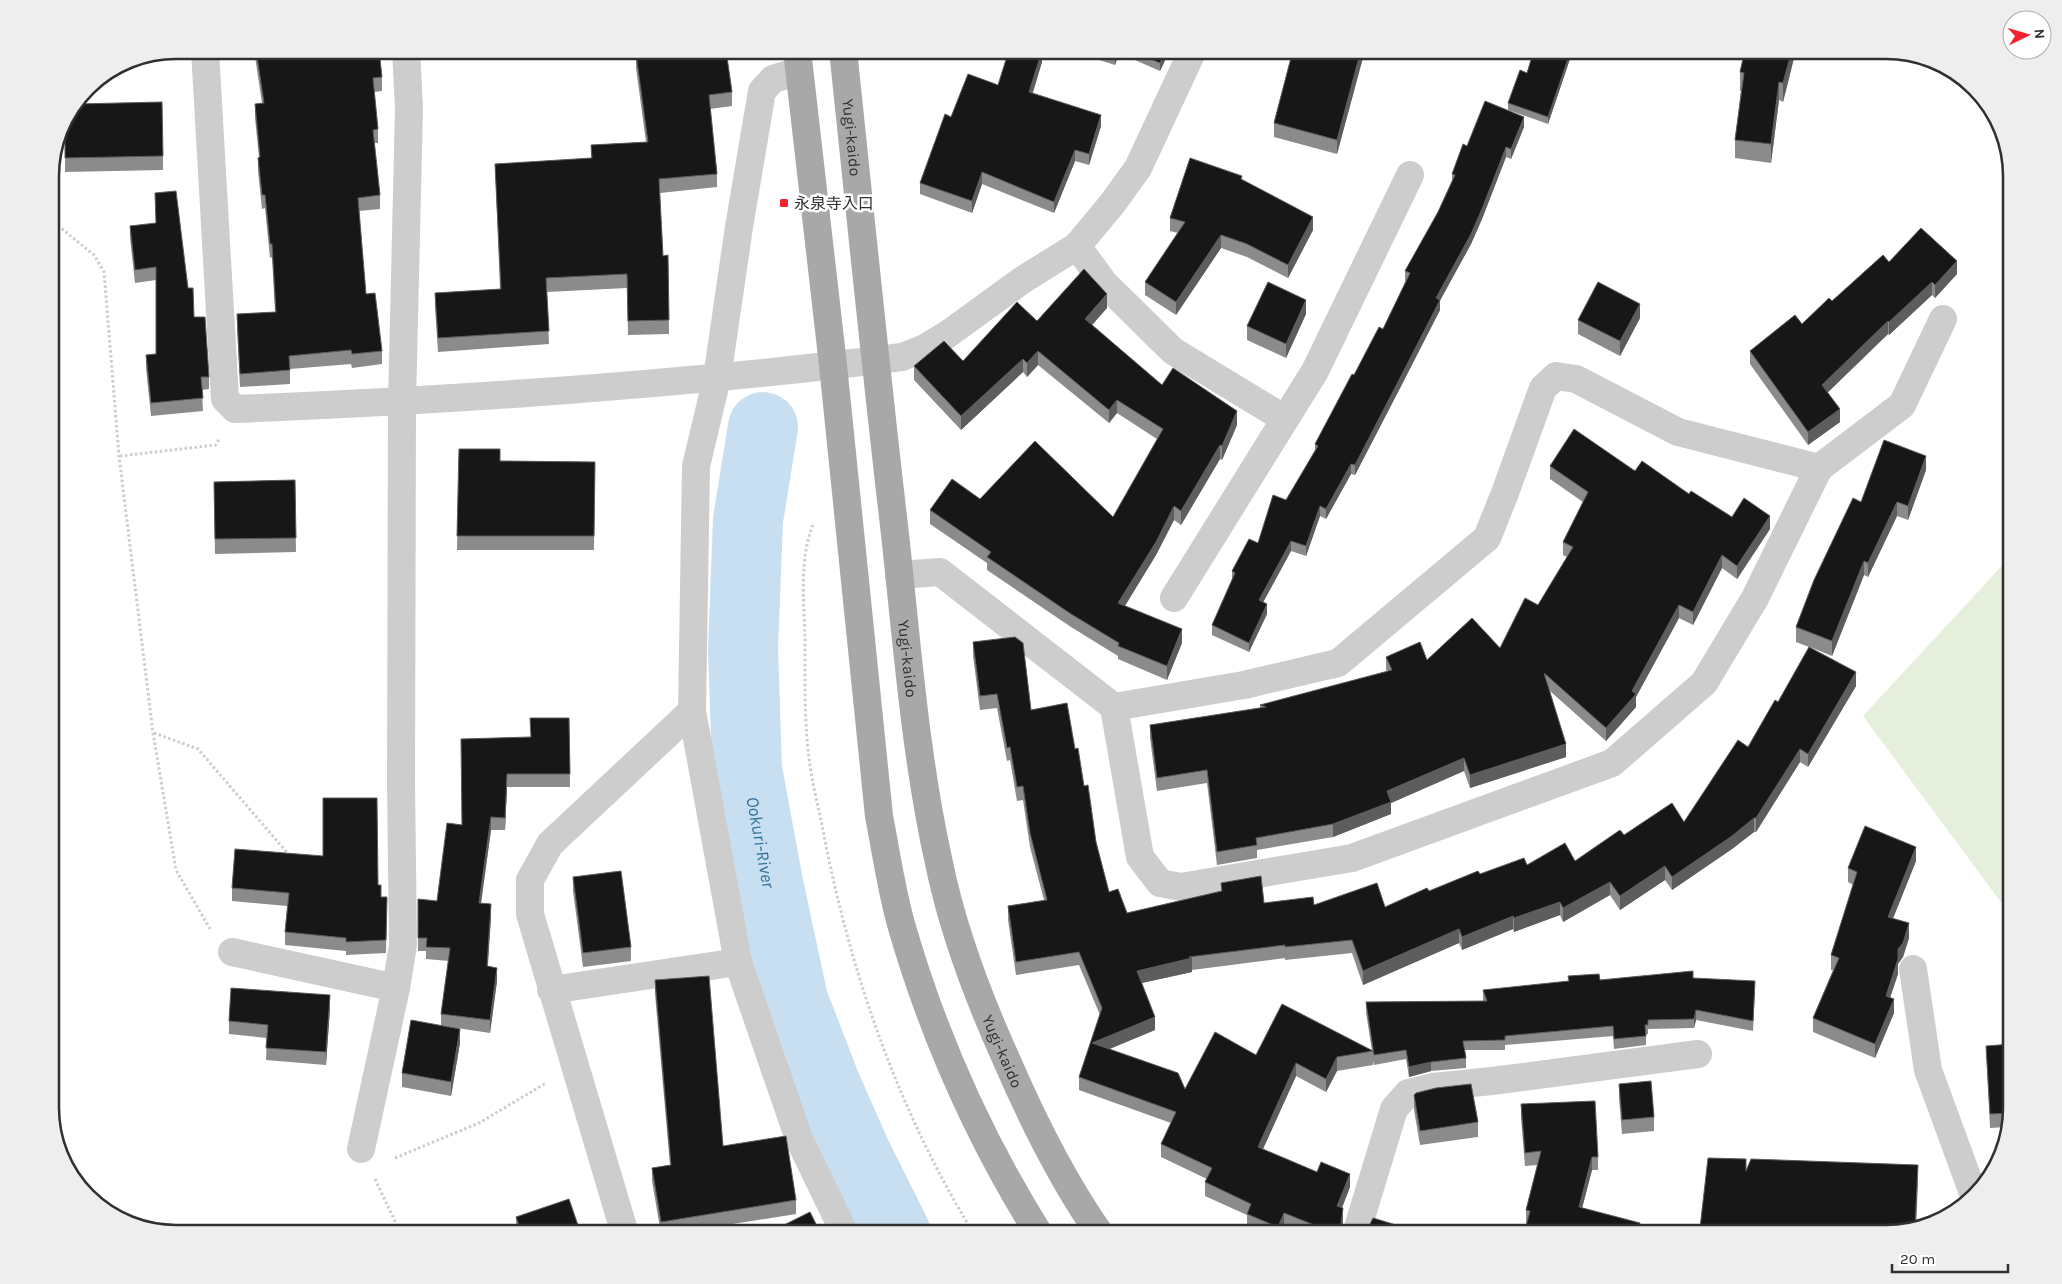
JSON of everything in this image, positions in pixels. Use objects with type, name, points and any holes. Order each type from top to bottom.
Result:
[{"type":"main road","name":"Yugi-kaido","points":[[843,59],[923,782],[939,865],[959,943],[987,1017],[1022,1097],[1061,1173],[1094,1225]]},
{"type":"main road","points":[[798,61],[833,365],[879,816],[901,923],[936,1028],[975,1118],[1018,1200],[1033,1225]]},
{"type":"street","points":[[206,59],[225,399],[235,409],[402,403],[722,377],[902,357],[925,348],[1077,246],[1112,204],[1138,168],[1189,59]]},
{"type":"street","points":[[366,1159],[403,945],[401,784],[402,403],[409,108],[406,59]]},
{"type":"street","points":[[798,61],[773,79],[762,91],[739,227],[722,377],[696,466],[692,711],[738,962],[799,1139],[840,1225]]},
{"type":"street","points":[[1174,598],[1315,371],[1410,175]]},
{"type":"street","points":[[1077,246],[1104,283],[1173,351],[1285,419]]},
{"type":"street","points":[[899,574],[940,572],[1114,707],[1140,857],[1160,883],[1181,886],[1352,858],[1612,764],[1704,683],[1755,598],[1818,468],[1902,405],[1943,319]]},
{"type":"street","points":[[1114,707],[1244,684],[1338,663],[1486,538],[1543,388],[1556,376],[1576,379],[1678,432],[1818,468]]},
{"type":"street","points":[[621,1225],[530,914],[530,880],[550,844],[692,711]]},
{"type":"street","points":[[232,952],[396,988]]},
{"type":"street","points":[[551,990],[738,962]]},
{"type":"street","points":[[1913,970],[1928,1070],[1971,1188]]},
{"type":"street","points":[[1359,1225],[1394,1109],[1408,1093],[1433,1087],[1698,1054]]},
{"type":"path","points":[[59,226],[94,255],[104,272],[119,456],[153,732],[176,870],[214,935],[232,952]]},
{"type":"path","points":[[119,456],[216,445],[235,409]]},
{"type":"path","points":[[153,732],[198,749],[292,859]]},
{"type":"path","points":[[397,1225],[366,1159],[479,1123],[574,1066]]},
{"type":"green space","points":[[2003,565],[2003,905],[1863,716]]},
{"type":"building","points":[[257,59],[380,59],[382,77],[373,78],[378,129],[373,130],[380,195],[358,198],[366,294],[375,293],[382,351],[352,354],[351,350],[289,356],[290,370],[240,374],[237,314],[276,312],[272,244],[270,244],[265,195],[262,195],[258,158],[260,157],[255,104],[264,103]]},
{"type":"building","points":[[637,59],[727,59],[732,92],[709,95],[717,174],[659,179],[663,256],[668,255],[669,320],[628,321],[627,274],[546,278],[549,331],[438,338],[435,293],[501,289],[495,164],[592,158],[591,145],[648,142]]},
{"type":"building","points":[[1006,59],[1039,59],[1029,92],[1101,115],[1089,154],[1075,150],[1054,202],[982,172],[972,201],[920,183],[945,114],[951,117],[968,74],[998,85]]},
{"type":"building","points":[[1150,59],[1162,59],[1160,63]]},
{"type":"building","points":[[1291,59],[1359,59],[1337,140],[1274,123]]},
{"type":"building","points":[[1531,59],[1568,59],[1548,117],[1508,103],[1520,70],[1527,73]]},
{"type":"building","points":[[1743,59],[1790,59],[1783,83],[1779,82],[1771,144],[1735,140],[1744,73],[1740,72]]},
{"type":"building","points":[[1485,101],[1524,117],[1511,149],[1506,147],[1471,234],[1436,298],[1440,300],[1355,465],[1351,464],[1326,509],[1320,506],[1306,546],[1291,541],[1259,600],[1267,604],[1249,643],[1212,625],[1235,573],[1232,571],[1249,539],[1258,543],[1273,495],[1286,500],[1318,446],[1315,444],[1352,374],[1354,375],[1379,327],[1383,329],[1410,273],[1405,271],[1438,212],[1455,175],[1452,174],[1463,144],[1467,146]]},
{"type":"building","points":[[162,102],[163,156],[65,158],[65,139],[74,117],[83,104]]},
{"type":"building","points":[[1190,158],[1242,176],[1241,179],[1313,217],[1288,265],[1247,244],[1221,235],[1176,302],[1145,282],[1185,222],[1170,218]]},
{"type":"building","points":[[176,191],[188,288],[193,288],[194,317],[205,317],[209,377],[201,377],[203,398],[151,403],[146,355],[156,354],[156,267],[135,270],[130,226],[156,223],[155,193]]},
{"type":"building","points":[[1921,228],[1957,261],[1935,285],[1932,282],[1888,321],[1822,385],[1840,409],[1808,432],[1750,351],[1795,315],[1802,324],[1829,298],[1832,301],[1883,255],[1889,262]]},
{"type":"building","points":[[1084,269],[1107,294],[1085,319],[1162,385],[1173,368],[1237,411],[1222,446],[1220,445],[1181,511],[1174,506],[1156,542],[1118,603],[1182,629],[1167,666],[1118,646],[1119,643],[1071,614],[987,557],[991,552],[930,510],[952,479],[980,499],[1035,441],[1113,517],[1163,429],[1117,400],[1109,410],[1038,351],[1027,363],[1023,359],[961,416],[914,366],[944,341],[963,361],[1017,302],[1037,321]]},
{"type":"building","points":[[1268,282],[1306,300],[1286,344],[1247,326]]},
{"type":"building","points":[[1598,282],[1640,304],[1620,341],[1578,320]]},
{"type":"building","points":[[1574,429],[1635,471],[1642,461],[1689,494],[1691,491],[1732,517],[1744,498],[1770,516],[1737,566],[1722,555],[1693,612],[1679,605],[1632,691],[1636,694],[1606,728],[1544,673],[1566,744],[1470,775],[1464,758],[1387,791],[1391,802],[1333,824],[1256,838],[1257,845],[1217,852],[1207,770],[1157,778],[1150,725],[1266,707],[1260,705],[1392,670],[1386,657],[1420,642],[1427,660],[1472,618],[1500,648],[1525,598],[1538,605],[1573,547],[1563,542],[1588,492],[1550,466]]},
{"type":"building","points":[[1884,440],[1926,456],[1908,506],[1897,502],[1868,563],[1864,561],[1832,641],[1796,627],[1814,580],[1853,498],[1861,502]]},
{"type":"building","points":[[459,449],[500,449],[500,461],[595,462],[594,536],[457,536]]},
{"type":"building","points":[[295,480],[296,538],[215,539],[214,482]]},
{"type":"building","points":[[1015,637],[1023,643],[1031,710],[1067,703],[1075,749],[1078,748],[1084,786],[1088,785],[1096,842],[1109,892],[1118,889],[1127,913],[1222,891],[1221,883],[1261,876],[1264,903],[1313,897],[1314,905],[1377,883],[1385,907],[1427,888],[1429,891],[1478,871],[1480,874],[1524,858],[1527,865],[1565,843],[1575,861],[1620,830],[1624,835],[1672,803],[1684,822],[1738,740],[1748,747],[1775,700],[1778,702],[1809,647],[1856,672],[1808,754],[1800,749],[1756,818],[1672,877],[1665,866],[1620,896],[1610,882],[1563,908],[1560,902],[1514,918],[1513,916],[1462,937],[1459,929],[1363,971],[1352,940],[1285,947],[1285,945],[1189,957],[1192,958],[1137,971],[1155,1017],[1092,1043],[1178,1073],[1185,1089],[1215,1032],[1256,1055],[1282,1004],[1373,1051],[1337,1057],[1326,1079],[1296,1063],[1258,1147],[1317,1172],[1321,1162],[1350,1174],[1337,1206],[1343,1208],[1341,1225],[1314,1225],[1284,1213],[1279,1225],[1273,1225],[1247,1214],[1251,1204],[1205,1182],[1212,1168],[1161,1144],[1176,1112],[1079,1077],[1102,1008],[1079,952],[1016,962],[1008,906],[1047,900],[1030,833],[1023,786],[1017,787],[1010,747],[1007,748],[997,694],[980,696],[973,642]]},
{"type":"building","points":[[530,718],[569,718],[570,774],[507,774],[505,818],[491,817],[479,903],[491,904],[487,966],[497,968],[490,1020],[441,1014],[450,948],[426,947],[427,938],[418,938],[418,899],[437,901],[447,823],[462,825],[461,739],[531,737]]},
{"type":"building","points":[[323,798],[377,798],[378,885],[381,885],[381,897],[387,897],[386,940],[346,942],[346,938],[285,932],[289,893],[232,888],[235,849],[323,856]]},
{"type":"building","points":[[1865,826],[1916,847],[1888,917],[1909,923],[1903,943],[1898,949],[1898,959],[1886,996],[1894,999],[1875,1044],[1813,1018],[1839,958],[1831,955],[1857,872],[1848,868]]},
{"type":"building","points":[[621,871],[631,947],[583,953],[573,877]]},
{"type":"building","points":[[1693,971],[1693,978],[1755,981],[1753,1021],[1696,1010],[1694,1019],[1648,1020],[1648,1025],[1645,1025],[1646,1036],[1614,1039],[1613,1026],[1505,1036],[1505,1040],[1463,1041],[1466,1058],[1431,1062],[1409,1067],[1406,1050],[1374,1055],[1366,1002],[1487,1001],[1483,990],[1569,981],[1568,976],[1599,974],[1600,980]]},
{"type":"building","points":[[709,976],[723,1146],[786,1136],[796,1200],[661,1222],[652,1168],[671,1165],[655,980]]},
{"type":"building","points":[[231,988],[330,995],[326,1052],[266,1048],[268,1025],[229,1021]]},
{"type":"building","points":[[411,1020],[460,1029],[451,1082],[402,1073]]},
{"type":"building","points":[[2003,1045],[2003,1113],[1990,1114],[1986,1046]]},
{"type":"building","points":[[1651,1081],[1654,1117],[1622,1120],[1619,1084]]},
{"type":"building","points":[[1471,1084],[1478,1122],[1420,1131],[1414,1095],[1416,1093],[1436,1088]]},
{"type":"building","points":[[1595,1101],[1598,1157],[1592,1157],[1579,1207],[1640,1223],[1639,1225],[1526,1225],[1530,1211],[1526,1210],[1541,1151],[1525,1153],[1521,1104]]},
{"type":"building","points":[[1708,1158],[1746,1159],[1746,1171],[1751,1159],[1918,1165],[1915,1221],[1887,1225],[1700,1225]]},
{"type":"building","points":[[569,1199],[578,1225],[519,1225],[516,1217]]},
{"type":"building","points":[[810,1212],[816,1225],[784,1225]]},
{"type":"building","points":[[1373,1218],[1396,1225],[1370,1225]]},
{"type":"waterway","name":"Ookuri-River","points":[[763,427],[748,520],[743,648],[747,769],[768,883],[793,1000],[826,1086],[857,1156],[892,1225]]},
{"type":"place","name":"永泉寺入口","points":[[784,203]]}]
